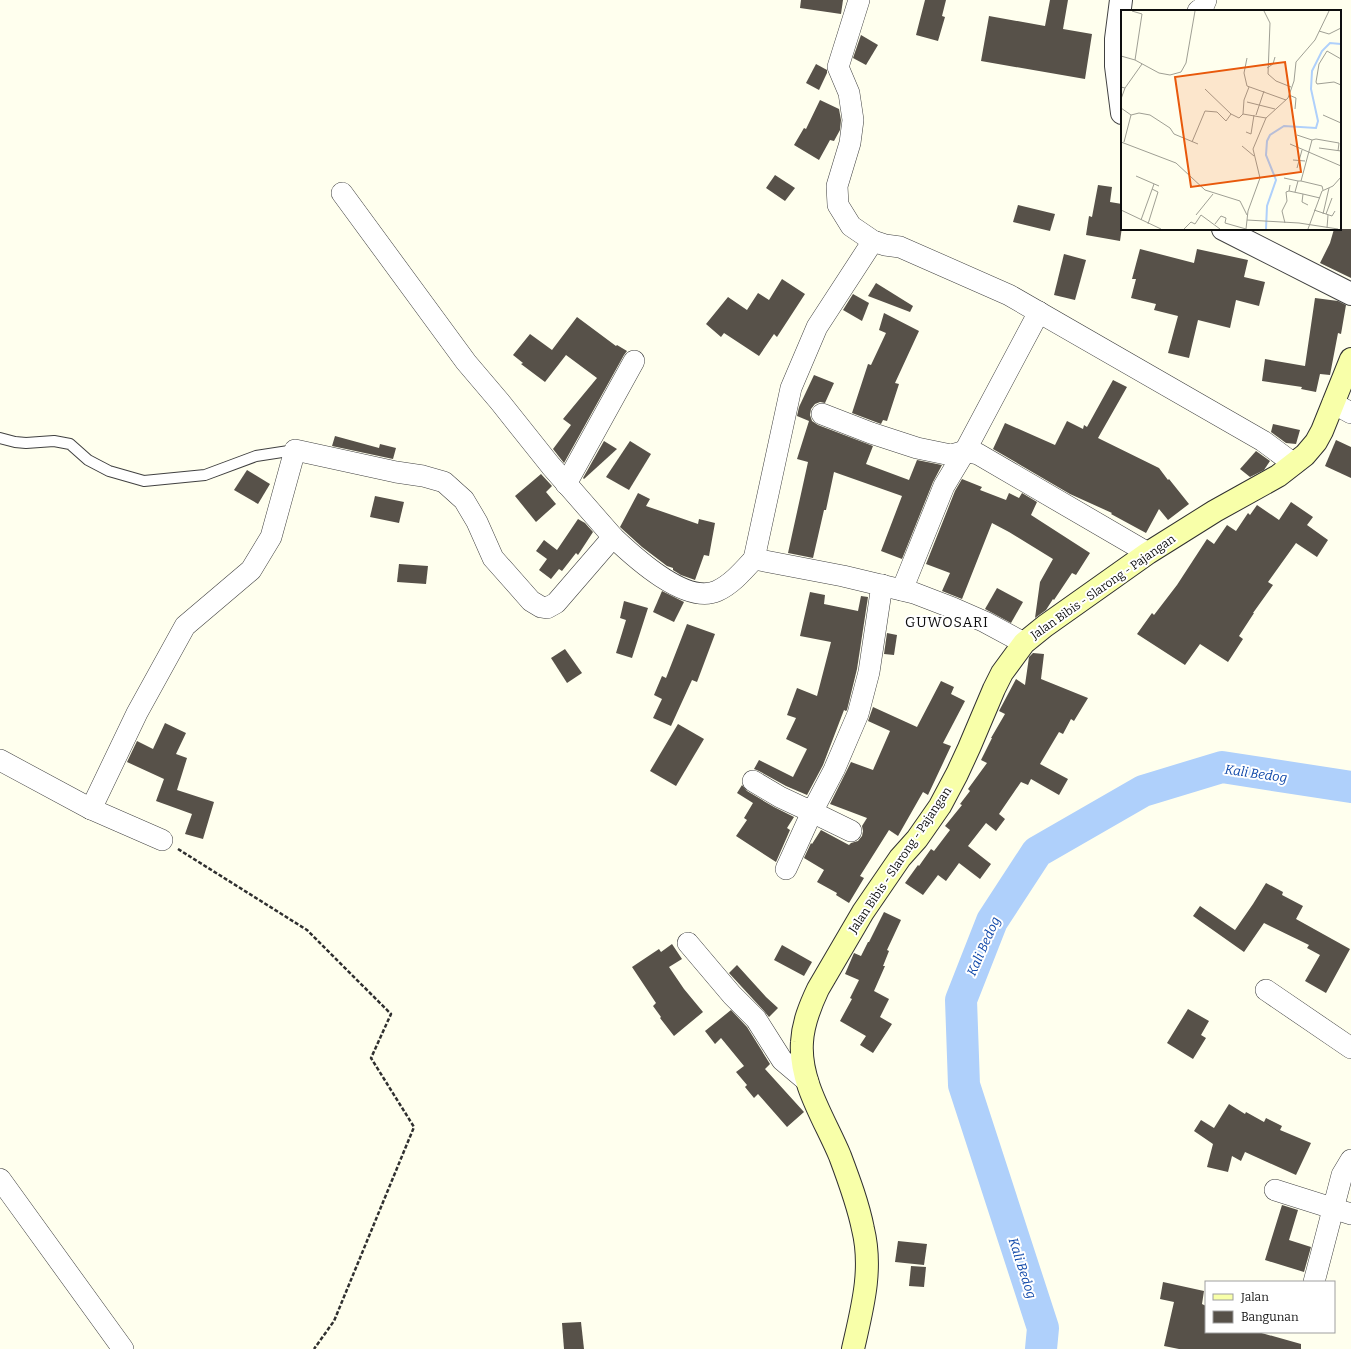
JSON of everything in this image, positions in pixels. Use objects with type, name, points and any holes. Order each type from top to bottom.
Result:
[{"type":"main road","name":"Jalan Bibis - Slarong - Pajangan","points":[[853,1349],[864,1300],[868,1264],[865,1240],[855,1198],[840,1156],[808,1082],[803,1062],[802,1043],[804,1029],[818,989],[863,912],[900,858],[917,839],[940,806],[958,774],[1002,673],[1024,643],[1045,626],[1148,553],[1215,511],[1278,476],[1305,455],[1316,442],[1322,431],[1342,408],[1351,359]]},
{"type":"street","points":[[859,0],[838,67],[849,94],[853,120],[850,143],[837,186],[838,205],[851,226],[873,241],[885,245],[900,247],[1009,295],[1263,441],[1294,464]]},
{"type":"street","points":[[1121,0],[1116,66],[1121,105]]},
{"type":"street","points":[[1199,10],[1206,0]]},
{"type":"street","points":[[342,193],[466,362],[566,484],[613,538],[640,561],[670,582],[700,594],[715,592],[728,584],[754,559],[791,388],[817,327],[873,241]]},
{"type":"street","points":[[1225,230],[1351,294]]},
{"type":"street","points":[[902,590],[944,486],[965,451],[1039,312]]},
{"type":"street","points":[[566,484],[634,360]]},
{"type":"street","points":[[822,414],[871,433],[917,448],[951,456],[965,451],[978,454],[1148,553]]},
{"type":"street","points":[[91,809],[137,713],[185,626],[251,570],[271,537],[295,450],[396,472],[423,476],[444,482],[464,500],[478,522],[493,558],[531,601],[541,607],[547,608],[556,603],[613,538]]},
{"type":"street","points":[[754,559],[842,576],[914,593],[985,622],[1024,643]]},
{"type":"street","points":[[786,869],[812,812],[834,770],[858,714],[868,672],[882,585]]},
{"type":"street","points":[[0,760],[91,809],[162,840]]},
{"type":"street","points":[[753,781],[780,797],[851,830]]},
{"type":"street","points":[[688,943],[732,995],[756,1019],[782,1060],[808,1082]]},
{"type":"street","points":[[1266,990],[1351,1048]]},
{"type":"street","points":[[1314,1281],[1342,1212],[1342,1175],[1351,1160]]},
{"type":"street","points":[[0,1179],[124,1349]]},
{"type":"street","points":[[1275,1190],[1342,1212]]},
{"type":"lane","points":[[0,438],[26,443],[54,441],[70,444],[88,460],[109,471],[144,481],[205,475],[256,456],[295,450]]},
{"type":"path","points":[[162,840],[306,930],[391,1014],[371,1058],[414,1127],[334,1321],[314,1349]]},
{"type":"building","points":[[801,0],[843,0],[841,14],[800,8]]},
{"type":"building","points":[[925,0],[946,0],[942,16],[945,17],[938,41],[916,35]]},
{"type":"building","points":[[1050,0],[1068,0],[1063,29],[1092,34],[1085,79],[981,61],[989,16],[1045,26]]},
{"type":"building","points":[[861,35],[878,45],[866,65],[853,58]]},
{"type":"building","points":[[816,64],[827,70],[819,90],[806,83]]},
{"type":"building","points":[[820,100],[839,109],[841,120],[840,130],[834,141],[830,140],[819,160],[794,145],[804,128],[806,129]]},
{"type":"building","points":[[775,175],[795,188],[785,201],[766,188]]},
{"type":"building","points":[[1098,185],[1112,187],[1110,202],[1121,204],[1122,230],[1120,241],[1086,235],[1089,216],[1092,217]]},
{"type":"building","points":[[1018,205],[1055,214],[1050,231],[1013,222]]},
{"type":"building","points":[[1351,229],[1351,278],[1320,263],[1330,243],[1334,230]]},
{"type":"building","points":[[1140,249],[1194,263],[1197,249],[1248,260],[1244,277],[1265,282],[1259,306],[1236,300],[1230,328],[1198,320],[1189,358],[1168,353],[1178,316],[1154,310],[1156,304],[1131,298],[1136,279],[1132,279]]},
{"type":"building","points":[[1064,254],[1086,260],[1075,300],[1054,295]]},
{"type":"building","points":[[782,279],[805,294],[777,337],[774,334],[759,356],[724,333],[721,337],[706,324],[728,297],[747,310],[758,293],[769,300]]},
{"type":"building","points":[[876,283],[913,306],[910,312],[868,296]]},
{"type":"building","points":[[853,294],[869,303],[862,321],[843,310]]},
{"type":"building","points":[[1315,298],[1338,301],[1346,305],[1341,334],[1338,333],[1330,375],[1320,374],[1316,392],[1301,389],[1302,387],[1262,381],[1265,359],[1305,366]]},
{"type":"building","points":[[884,313],[919,331],[895,383],[899,384],[887,421],[883,420],[881,424],[852,413],[868,364],[871,365],[886,333],[879,330]]},
{"type":"building","points":[[577,317],[616,346],[617,345],[627,351],[564,463],[553,449],[571,425],[563,419],[597,378],[566,355],[545,382],[521,364],[523,363],[513,355],[530,334],[552,350]]},
{"type":"building","points":[[814,375],[834,383],[825,403],[820,402],[815,404],[811,409],[810,415],[812,421],[818,425],[873,446],[866,464],[909,480],[917,460],[942,465],[933,482],[902,559],[881,551],[902,496],[834,472],[826,510],[824,510],[813,558],[788,553],[808,462],[797,459],[809,421],[797,416],[799,407]]},
{"type":"building","points":[[1113,380],[1127,387],[1098,438],[1159,468],[1189,504],[1168,520],[1159,509],[1146,533],[1111,514],[1112,513],[1070,494],[993,449],[1005,423],[1055,445],[1067,421],[1083,429],[1084,425],[1087,427]]},
{"type":"building","points":[[1273,424],[1300,430],[1296,444],[1286,443],[1271,432]]},
{"type":"building","points":[[335,436],[379,448],[380,444],[396,448],[393,459],[332,446]]},
{"type":"building","points":[[1336,440],[1351,447],[1351,478],[1325,466]]},
{"type":"building","points":[[604,441],[617,449],[584,479],[583,478]]},
{"type":"building","points":[[630,441],[651,454],[629,490],[606,477]]},
{"type":"building","points":[[1256,451],[1270,461],[1264,470],[1250,477],[1240,469]]},
{"type":"building","points":[[247,470],[270,484],[258,504],[234,490]]},
{"type":"building","points":[[541,474],[552,486],[546,492],[556,504],[536,522],[515,496]]},
{"type":"building","points":[[962,479],[982,487],[980,490],[1006,500],[1009,493],[1019,498],[1022,493],[1037,502],[1031,515],[1090,553],[1076,575],[1072,573],[1046,610],[1035,618],[1040,582],[1053,559],[992,523],[962,599],[942,591],[950,573],[926,564],[955,491]]},
{"type":"building","points":[[638,493],[650,499],[646,506],[698,524],[699,519],[715,523],[709,556],[704,555],[695,580],[681,575],[673,570],[673,568],[667,566],[642,547],[620,527]]},
{"type":"building","points":[[375,496],[404,502],[399,523],[370,517]]},
{"type":"building","points":[[1291,502],[1313,517],[1307,525],[1328,540],[1317,557],[1296,543],[1268,582],[1273,585],[1239,636],[1243,639],[1228,662],[1200,644],[1185,665],[1137,634],[1152,613],[1154,615],[1177,585],[1207,539],[1214,544],[1227,525],[1236,531],[1248,513],[1250,515],[1257,505],[1279,520]]},
{"type":"building","points":[[578,519],[585,523],[593,532],[578,555],[576,553],[562,571],[559,569],[551,579],[539,570],[547,559],[536,551],[544,540],[557,550]]},
{"type":"building","points":[[399,564],[428,566],[426,584],[397,582]]},
{"type":"building","points":[[997,588],[1023,602],[1011,623],[985,609]]},
{"type":"building","points":[[662,591],[684,602],[674,622],[653,612]]},
{"type":"building","points":[[810,592],[825,595],[824,604],[858,611],[861,596],[868,597],[857,669],[847,710],[844,710],[823,765],[807,795],[754,769],[759,760],[793,777],[807,749],[786,739],[796,718],[787,715],[797,688],[817,696],[831,642],[800,636]]},
{"type":"building","points":[[624,601],[648,608],[632,658],[616,653],[626,620],[620,618]]},
{"type":"building","points":[[687,624],[715,634],[697,682],[692,680],[671,726],[653,718],[662,699],[654,695],[662,676],[666,678]]},
{"type":"building","points":[[887,633],[897,635],[894,655],[884,654]]},
{"type":"building","points":[[565,649],[582,673],[567,683],[551,658]]},
{"type":"building","points":[[1033,653],[1044,654],[1041,679],[1088,698],[1074,721],[1071,719],[1063,734],[1059,732],[1040,764],[1068,779],[1059,795],[1031,779],[1028,785],[1021,782],[999,814],[1005,819],[996,831],[986,823],[968,846],[991,864],[980,879],[959,863],[946,881],[938,875],[923,895],[905,883],[931,849],[934,851],[950,830],[945,826],[962,805],[960,804],[970,791],[968,789],[987,763],[981,760],[991,738],[1005,714],[999,711],[1016,679],[1025,685],[1029,657]]},
{"type":"building","points":[[941,681],[954,687],[951,694],[965,701],[943,743],[951,746],[928,795],[923,792],[898,836],[889,830],[860,876],[864,878],[849,903],[836,895],[837,893],[817,882],[824,870],[804,858],[811,843],[812,844],[821,830],[849,845],[858,841],[862,836],[862,826],[867,818],[830,804],[851,762],[873,770],[890,731],[868,721],[873,707],[917,727]]},
{"type":"building","points":[[165,723],[186,733],[176,754],[187,758],[177,790],[214,802],[203,839],[185,834],[192,814],[156,801],[164,779],[127,762],[137,741],[153,749]]},
{"type":"building","points":[[678,724],[704,739],[676,786],[650,771]]},
{"type":"building","points":[[742,785],[747,791],[794,817],[787,828],[790,830],[776,862],[736,836],[747,820],[744,818],[753,803],[737,793]]},
{"type":"building","points":[[1266,883],[1283,892],[1282,895],[1303,906],[1296,919],[1350,949],[1326,993],[1305,981],[1320,955],[1307,948],[1309,945],[1264,923],[1244,952],[1193,916],[1200,906],[1235,930]]},
{"type":"building","points":[[884,912],[901,920],[887,950],[889,951],[883,966],[885,966],[874,991],[889,999],[880,1017],[892,1024],[873,1053],[860,1045],[866,1036],[840,1021],[852,999],[850,998],[859,980],[845,974],[854,953],[861,956]]},
{"type":"building","points":[[672,944],[682,959],[669,967],[684,989],[703,1012],[674,1036],[660,1018],[661,1017],[653,1006],[656,1003],[632,967],[659,949],[661,952]]},
{"type":"building","points":[[782,945],[812,962],[804,976],[774,960]]},
{"type":"building","points":[[737,965],[778,1008],[769,1017],[729,973]]},
{"type":"building","points":[[1188,1009],[1209,1021],[1201,1035],[1206,1038],[1193,1059],[1167,1043]]},
{"type":"building","points":[[731,1010],[747,1027],[770,1064],[765,1069],[804,1112],[787,1127],[758,1094],[754,1098],[745,1087],[747,1085],[736,1072],[744,1066],[721,1038],[715,1044],[705,1031]]},
{"type":"building","points":[[1229,1104],[1245,1114],[1246,1112],[1264,1122],[1266,1118],[1282,1126],[1280,1130],[1311,1143],[1296,1175],[1245,1152],[1241,1161],[1232,1156],[1228,1172],[1207,1167],[1213,1144],[1194,1131],[1201,1120],[1214,1128]]},
{"type":"building","points":[[1282,1205],[1298,1210],[1289,1240],[1311,1247],[1304,1272],[1265,1260]]},
{"type":"building","points":[[898,1241],[927,1244],[924,1265],[895,1262]]},
{"type":"building","points":[[911,1266],[926,1267],[924,1287],[909,1286]]},
{"type":"building","points":[[1163,1282],[1204,1291],[1202,1304],[1205,1306],[1205,1333],[1262,1333],[1301,1344],[1301,1349],[1179,1349],[1164,1346],[1174,1302],[1160,1299]]},
{"type":"building","points":[[581,1322],[584,1349],[564,1349],[562,1323]]},
{"type":"waterway","name":"Kali Bedog","points":[[1041,1349],[1043,1328],[964,1085],[961,1000],[992,921],[1037,852],[1143,791],[1222,767],[1351,787]]},
{"type":"district","name":"GUWOSARI","points":[[947,622]]}]
